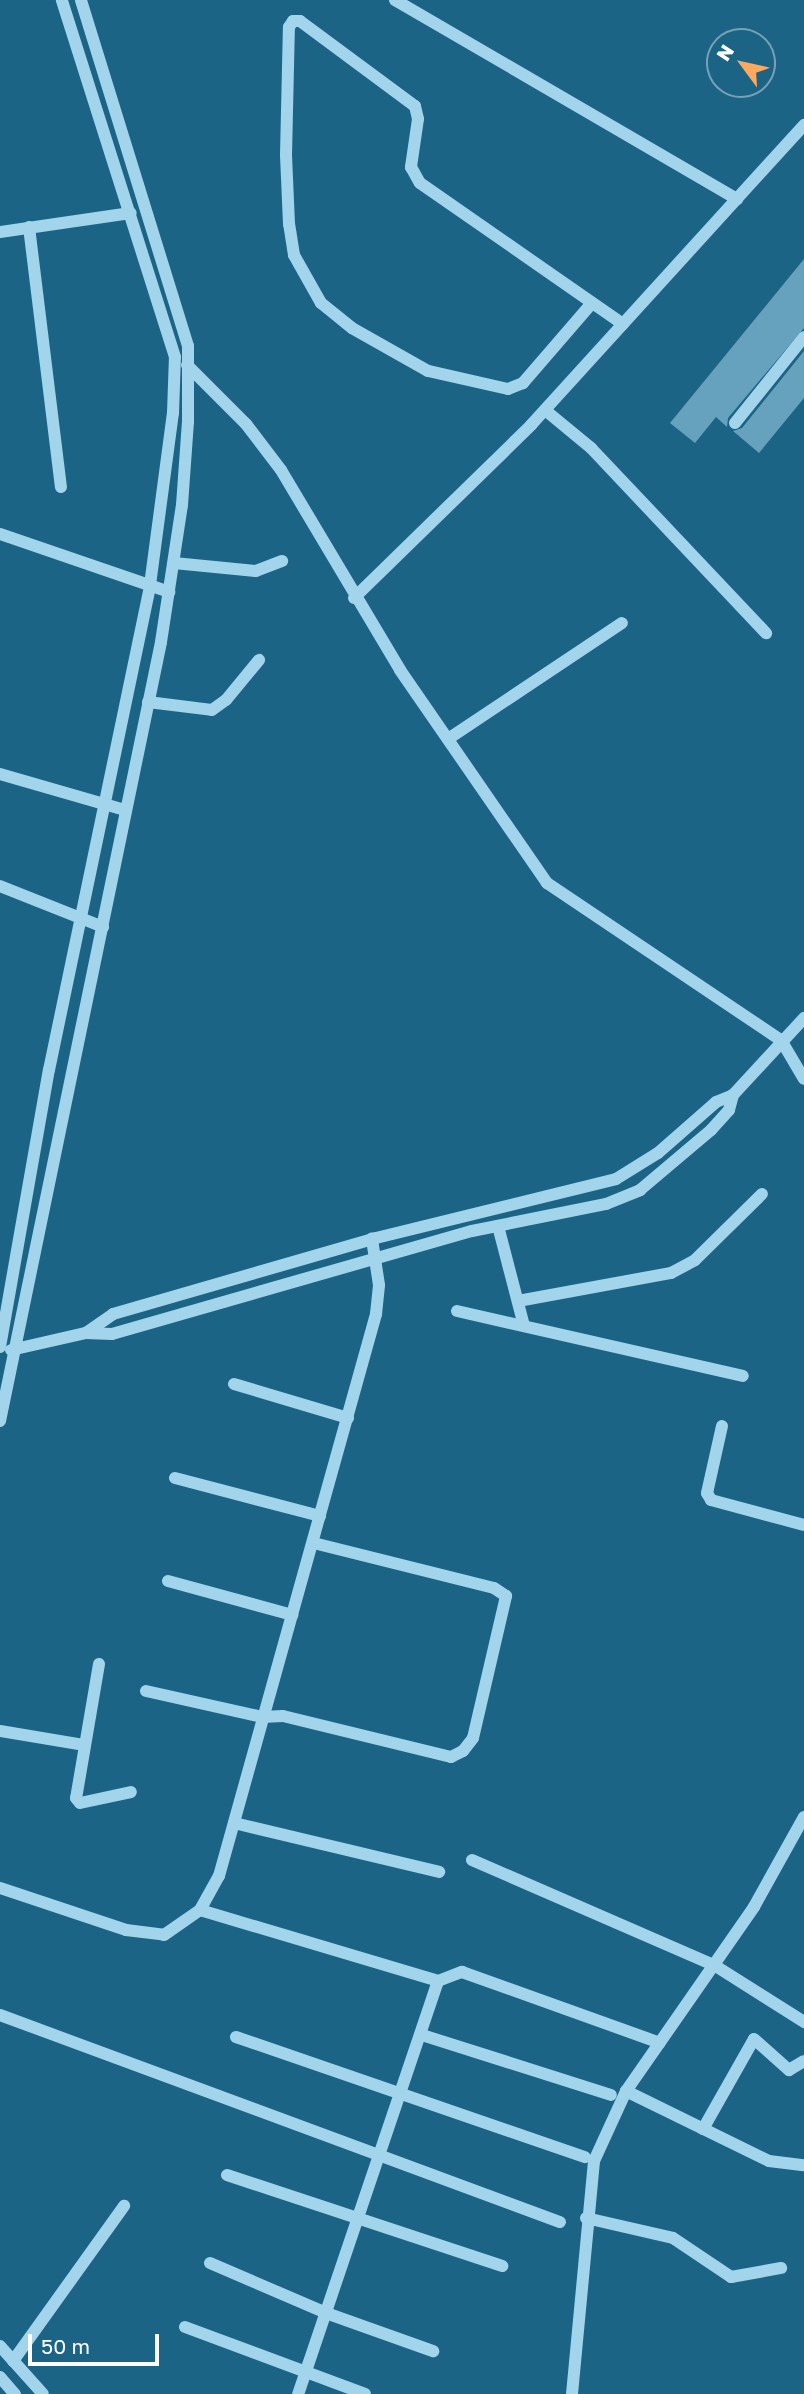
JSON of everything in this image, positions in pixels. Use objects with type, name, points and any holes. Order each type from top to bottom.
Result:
[{"type":"street","points":[[62,0],[175,357],[173,413],[150,585],[102,803],[0,1349],[16,1349],[86,1333],[111,1334],[376,1258],[498,1226],[606,1204],[640,1190],[711,1130],[729,1110],[733,1095],[804,1018]]},
{"type":"street","points":[[0,1421],[149,702],[174,563],[184,478],[188,346],[148,207],[81,0]]},
{"type":"street","points":[[395,0],[737,200]]},
{"type":"street","points":[[592,303],[523,383],[508,389],[428,371],[352,328],[321,303],[294,255],[289,224],[286,142],[289,27],[293,21],[300,21],[415,106],[418,119],[411,167],[420,183],[623,324]]},
{"type":"street","points":[[89,91],[106,83]]},
{"type":"street","points":[[354,598],[545,410],[804,125]]},
{"type":"street","points":[[0,232],[131,213]]},
{"type":"street","points":[[29,227],[61,487]]},
{"type":"street","points":[[735,423],[804,337]]},
{"type":"street","points":[[175,357],[189,367],[246,424],[281,470],[354,598],[547,883],[781,1040],[804,1079]]},
{"type":"street","points":[[545,410],[591,448],[766,633]]},
{"type":"street","points":[[0,534],[169,592]]},
{"type":"street","points":[[174,563],[256,571],[282,561]]},
{"type":"street","points":[[448,739],[622,623]]},
{"type":"street","points":[[149,702],[212,710],[226,701],[260,660]]},
{"type":"street","points":[[0,774],[125,810]]},
{"type":"street","points":[[0,886],[103,927]]},
{"type":"street","points":[[86,1333],[113,1314],[372,1240],[616,1179],[658,1153],[716,1102],[733,1095]]},
{"type":"street","points":[[518,1301],[671,1273],[695,1260],[762,1194]]},
{"type":"street","points":[[498,1226],[524,1326]]},
{"type":"street","points":[[0,1888],[126,1930],[164,1935],[200,1910],[219,1876],[376,1314],[376,1258],[372,1240]]},
{"type":"street","points":[[457,1311],[743,1376]]},
{"type":"street","points":[[234,1384],[348,1418]]},
{"type":"street","points":[[722,1426],[707,1493],[711,1500],[804,1525]]},
{"type":"street","points":[[175,1478],[320,1516]]},
{"type":"street","points":[[146,1691],[262,1717],[284,1716],[451,1757],[473,1738],[506,1596],[494,1588],[313,1543]]},
{"type":"street","points":[[168,1581],[292,1615]]},
{"type":"street","points":[[99,1664],[78,1801],[131,1792]]},
{"type":"street","points":[[0,1731],[85,1745]]},
{"type":"street","points":[[572,2394],[586,2218],[594,2161],[626,2091],[754,1907],[804,1816]]},
{"type":"street","points":[[234,1823],[439,1872]]},
{"type":"street","points":[[471,1860],[714,1965],[804,2022]]},
{"type":"street","points":[[200,1910],[439,1981],[462,1972],[660,2043]]},
{"type":"street","points":[[298,2394],[439,1981]]},
{"type":"street","points":[[0,2015],[560,2222]]},
{"type":"street","points":[[422,2035],[611,2095]]},
{"type":"street","points":[[236,2037],[585,2157]]},
{"type":"street","points":[[703,2129],[754,2039],[789,2070],[804,2061]]},
{"type":"street","points":[[626,2091],[769,2161],[804,2165]]},
{"type":"street","points":[[227,2175],[502,2266]]},
{"type":"street","points":[[13,2361],[124,2206]]},
{"type":"street","points":[[586,2218],[673,2238],[731,2277],[781,2268]]},
{"type":"street","points":[[210,2263],[326,2313],[433,2351]]},
{"type":"street","points":[[185,2327],[365,2394]]},
{"type":"street","points":[[0,2346],[43,2394]]},
{"type":"street","points":[[0,2376],[15,2394]]},
{"type":"building","points":[[804,259],[804,328],[728,418],[727,427],[716,417],[695,443],[670,423]]},
{"type":"building","points":[[804,351],[804,398],[759,453],[733,431],[742,428]]}]
